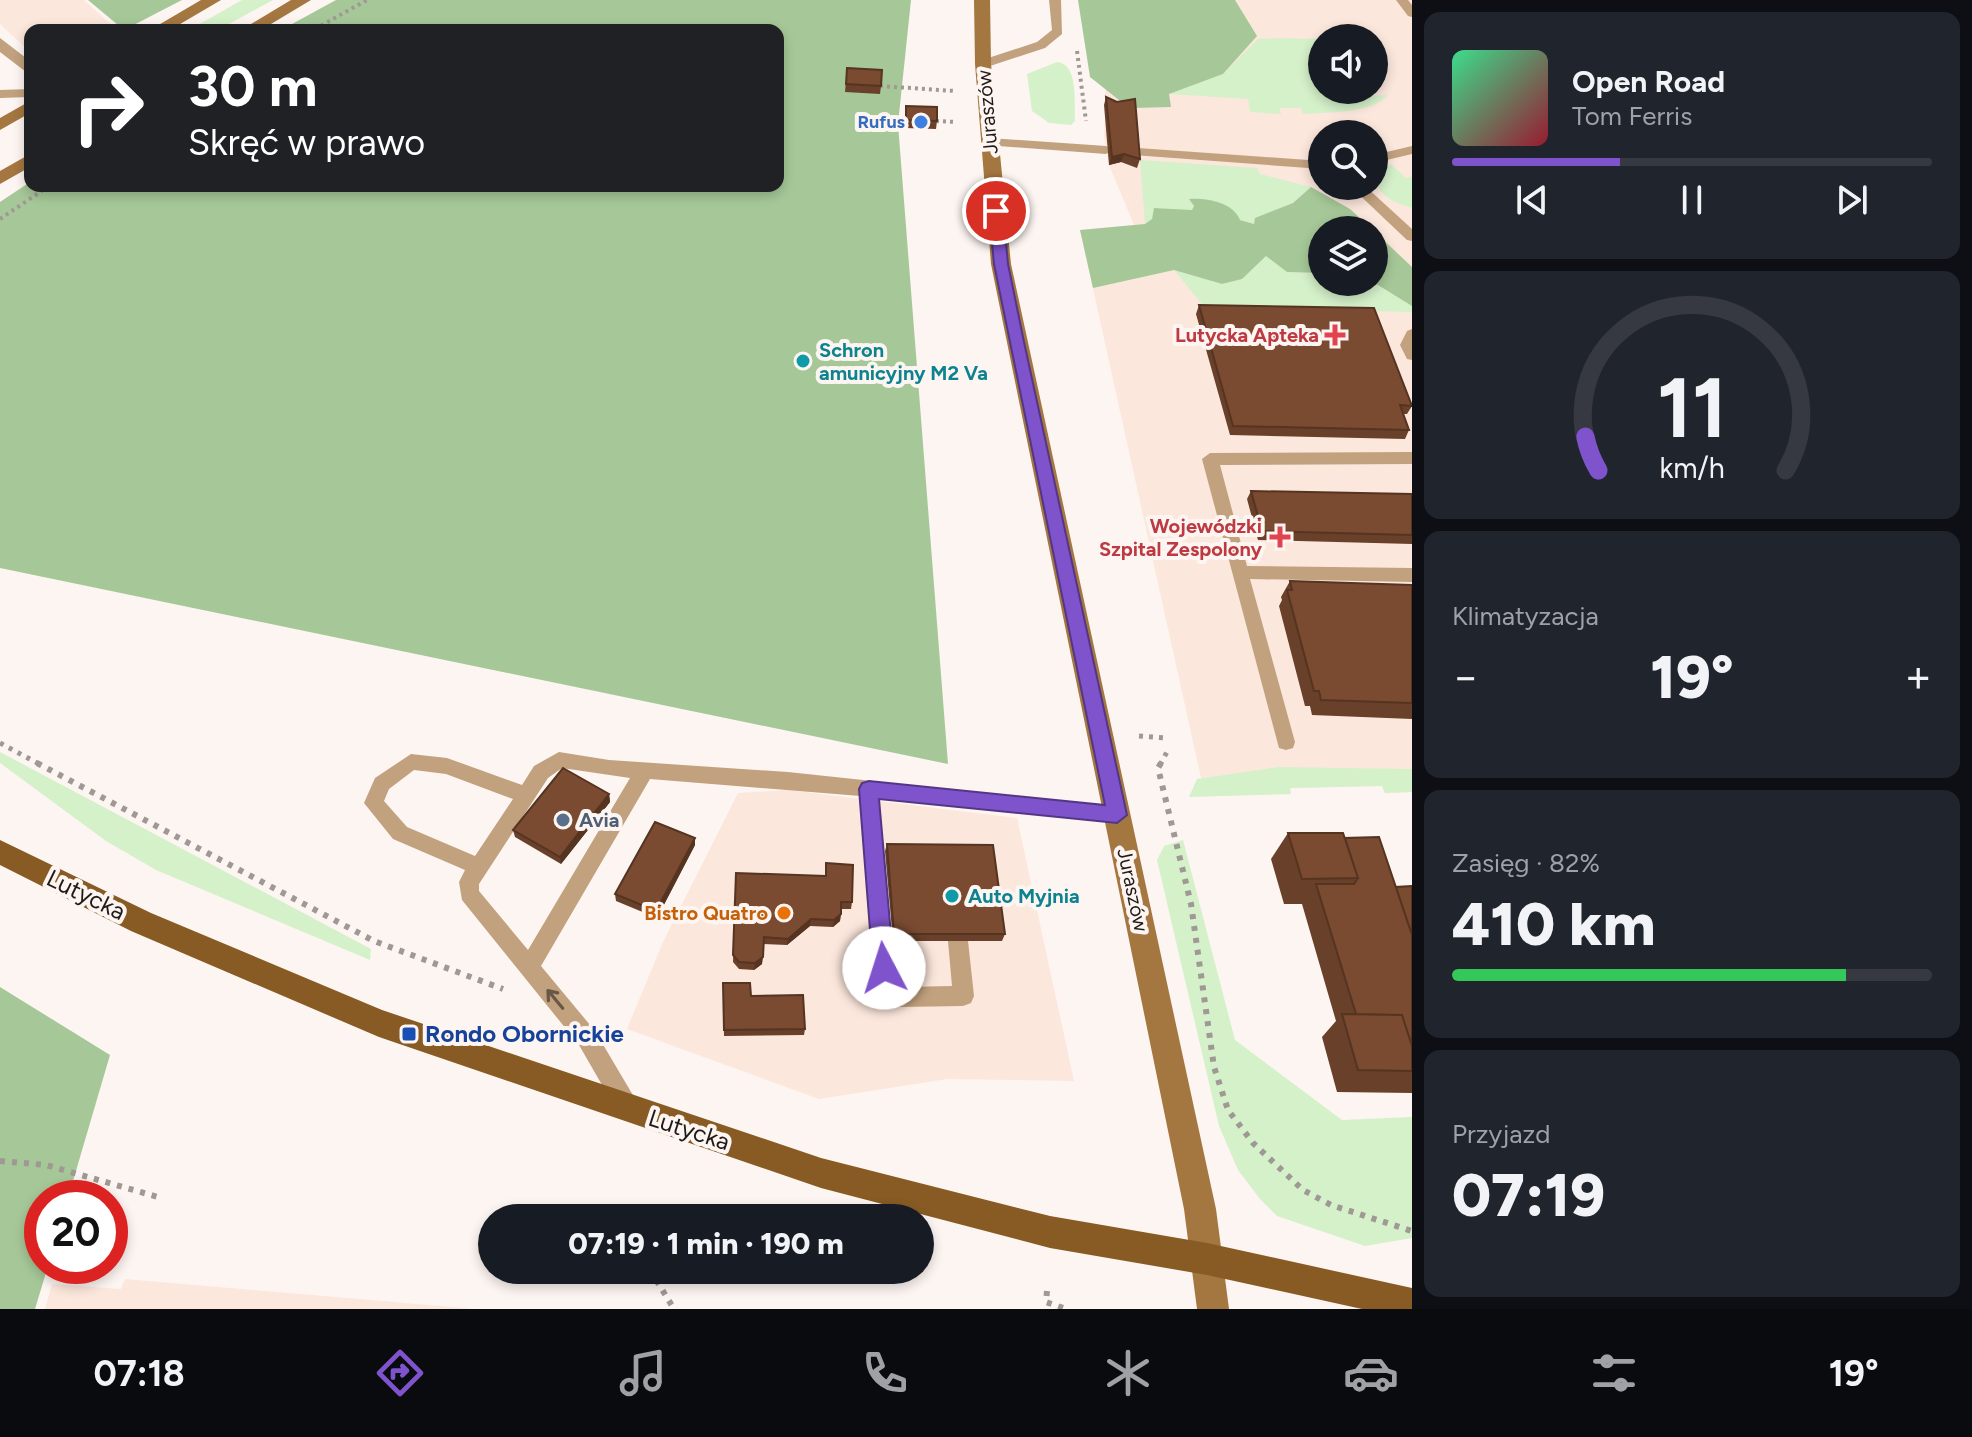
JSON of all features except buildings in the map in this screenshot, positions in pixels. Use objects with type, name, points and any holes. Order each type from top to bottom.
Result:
[{"type":"main road","name":"Lutycka","points":[[0,852],[141,922],[268,979],[409,1034],[821,1173],[1000,1220],[1207,1259],[1412,1304]]},
{"type":"street","points":[[169,24],[213,0]]},
{"type":"street","points":[[260,24],[303,0]]},
{"type":"street","name":"Juraszów","points":[[982,0],[983,64],[1001,264],[1200,1209],[1213,1309]]},
{"type":"street","points":[[0,43],[24,65]]},
{"type":"street","points":[[0,125],[24,110]]},
{"type":"street","points":[[0,179],[24,163]]},
{"type":"lane","points":[[983,64],[1041,45],[1058,31],[1055,0]]},
{"type":"lane","points":[[1402,0],[1412,13]]},
{"type":"lane","points":[[0,94],[24,93]]},
{"type":"lane","points":[[990,142],[1106,150]]},
{"type":"lane","points":[[1388,156],[1412,150]]},
{"type":"lane","points":[[1138,152],[1308,164]]},
{"type":"lane","points":[[1376,200],[1405,222],[1412,237]]},
{"type":"lane","points":[[1412,334],[1408,345],[1412,355]]},
{"type":"lane","points":[[1286,742],[1210,459],[1412,458]]},
{"type":"lane","points":[[1240,572],[1412,575]]},
{"type":"lane","points":[[629,1110],[587,1038],[469,894],[469,882],[525,795],[541,772],[559,760],[644,771],[788,780],[1117,815]]},
{"type":"lane","points":[[479,867],[400,833],[374,803],[382,784],[411,762],[447,766],[525,795]]},
{"type":"lane","points":[[529,968],[644,771]]},
{"type":"lane","points":[[869,789],[884,968],[890,984],[900,997],[963,996],[958,941]]},
{"type":"path","points":[[323,24],[367,0]]},
{"type":"path","points":[[1062,55],[1077,49],[1088,134]]},
{"type":"path","points":[[880,86],[962,91]]},
{"type":"path","points":[[936,121],[966,122]]},
{"type":"path","points":[[0,219],[40,192]]},
{"type":"path","points":[[1139,736],[1165,738]]},
{"type":"path","points":[[0,743],[374,941],[512,993]]},
{"type":"path","points":[[1168,750],[1158,768],[1191,904],[1214,1067],[1228,1110],[1253,1143],[1303,1190],[1331,1205],[1412,1231]]},
{"type":"path","points":[[0,1161],[46,1165],[158,1197]]},
{"type":"path","points":[[659,1284],[674,1309]]},
{"type":"path","points":[[1047,1291],[1046,1302],[1066,1309]]},
{"type":"shaded area","points":[[0,0],[84,0],[110,24],[24,24],[24,46],[0,24]]},
{"type":"shaded area","name":"Wojewódzki Szpital Zespolony","points":[[1096,0],[1412,0],[1412,792],[1385,793],[1382,786],[1290,788],[1291,794],[1205,796],[1080,230],[1134,225],[1109,165],[1104,136],[1106,101]]},
{"type":"shaded area","points":[[788,790],[1017,818],[1074,1081],[947,1079],[819,1099],[627,1029],[663,942],[738,793]]},
{"type":"shaded area","points":[[128,1279],[475,1309],[45,1309],[52,1284],[121,1289],[123,1284],[128,1284]]},
{"type":"green space","points":[[88,0],[182,0],[136,24],[117,24]]},
{"type":"green space","points":[[242,0],[273,0],[229,24],[200,24]]},
{"type":"green space","points":[[336,0],[911,0],[898,124],[948,764],[0,568],[0,202],[24,186],[24,192],[784,192],[784,24],[292,24]]},
{"type":"green space","points":[[1078,0],[1235,0],[1257,36],[1223,74],[1169,94],[1171,107],[1133,108],[1090,77]]},
{"type":"green space","points":[[1258,39],[1308,39],[1308,104],[1375,104],[1360,109],[1303,114],[1301,108],[1280,108],[1281,114],[1250,112],[1248,99],[1169,94],[1223,74]]},
{"type":"green space","points":[[1057,62],[1064,64],[1072,77],[1075,121],[1071,125],[1049,123],[1032,111],[1027,74]]},
{"type":"green space","points":[[1140,160],[1257,168],[1260,174],[1308,186],[1293,203],[1256,218],[1254,224],[1194,206],[1192,210],[1154,208],[1152,220],[1145,224]]},
{"type":"green space","points":[[1391,164],[1406,178],[1412,177],[1412,208],[1388,198],[1388,166]]},
{"type":"green space","points":[[1308,190],[1308,200],[1334,200],[1358,216],[1308,216],[1308,273],[1287,272],[1266,256],[1242,279],[1222,284],[1174,270],[1093,288],[1080,230],[1145,224],[1152,219],[1154,208],[1192,210],[1194,206],[1189,199],[1218,202],[1231,209],[1240,220],[1254,224],[1255,218],[1293,203]]},
{"type":"green space","points":[[1388,244],[1412,267],[1412,306],[1388,291]]},
{"type":"green space","points":[[1266,255],[1287,272],[1308,273],[1308,296],[1388,296],[1388,291],[1412,306],[1412,312],[1205,308],[1174,270],[1222,284],[1242,279]]},
{"type":"green space","points":[[0,752],[371,949],[370,960],[156,870],[106,841],[0,763]]},
{"type":"green space","points":[[1278,767],[1412,769],[1412,792],[1385,793],[1382,786],[1290,788],[1291,794],[1189,797],[1197,779]]},
{"type":"green space","points":[[1183,840],[1235,1040],[1342,1120],[1412,1117],[1412,1238],[1365,1246],[1277,1216],[1238,1170],[1219,1126],[1157,860],[1164,846]]},
{"type":"green space","points":[[0,987],[110,1055],[73,1180],[24,1180],[24,1284],[43,1284],[35,1309],[0,1309]]},
{"type":"place","name":"Rufus","points":[[921,122]]},
{"type":"place","name":"Lutycka Apteka","points":[[1335,335]]},
{"type":"place","name":"Schron amunicyjny M2 Va","points":[[803,361]]},
{"type":"place","name":"Wojewódzki Szpital Zespolony","points":[[1280,537]]},
{"type":"place","name":"Avia","points":[[563,820]]},
{"type":"place","name":"Auto Myjnia","points":[[952,896]]},
{"type":"place","name":"Bistro Quatro","points":[[784,913]]},
{"type":"place","name":"Rondo Obornickie","points":[[409,1034]]},
{"type":"route","points":[[884,968],[869,789],[1117,815],[1016,342],[1001,264],[996,211]]}]
